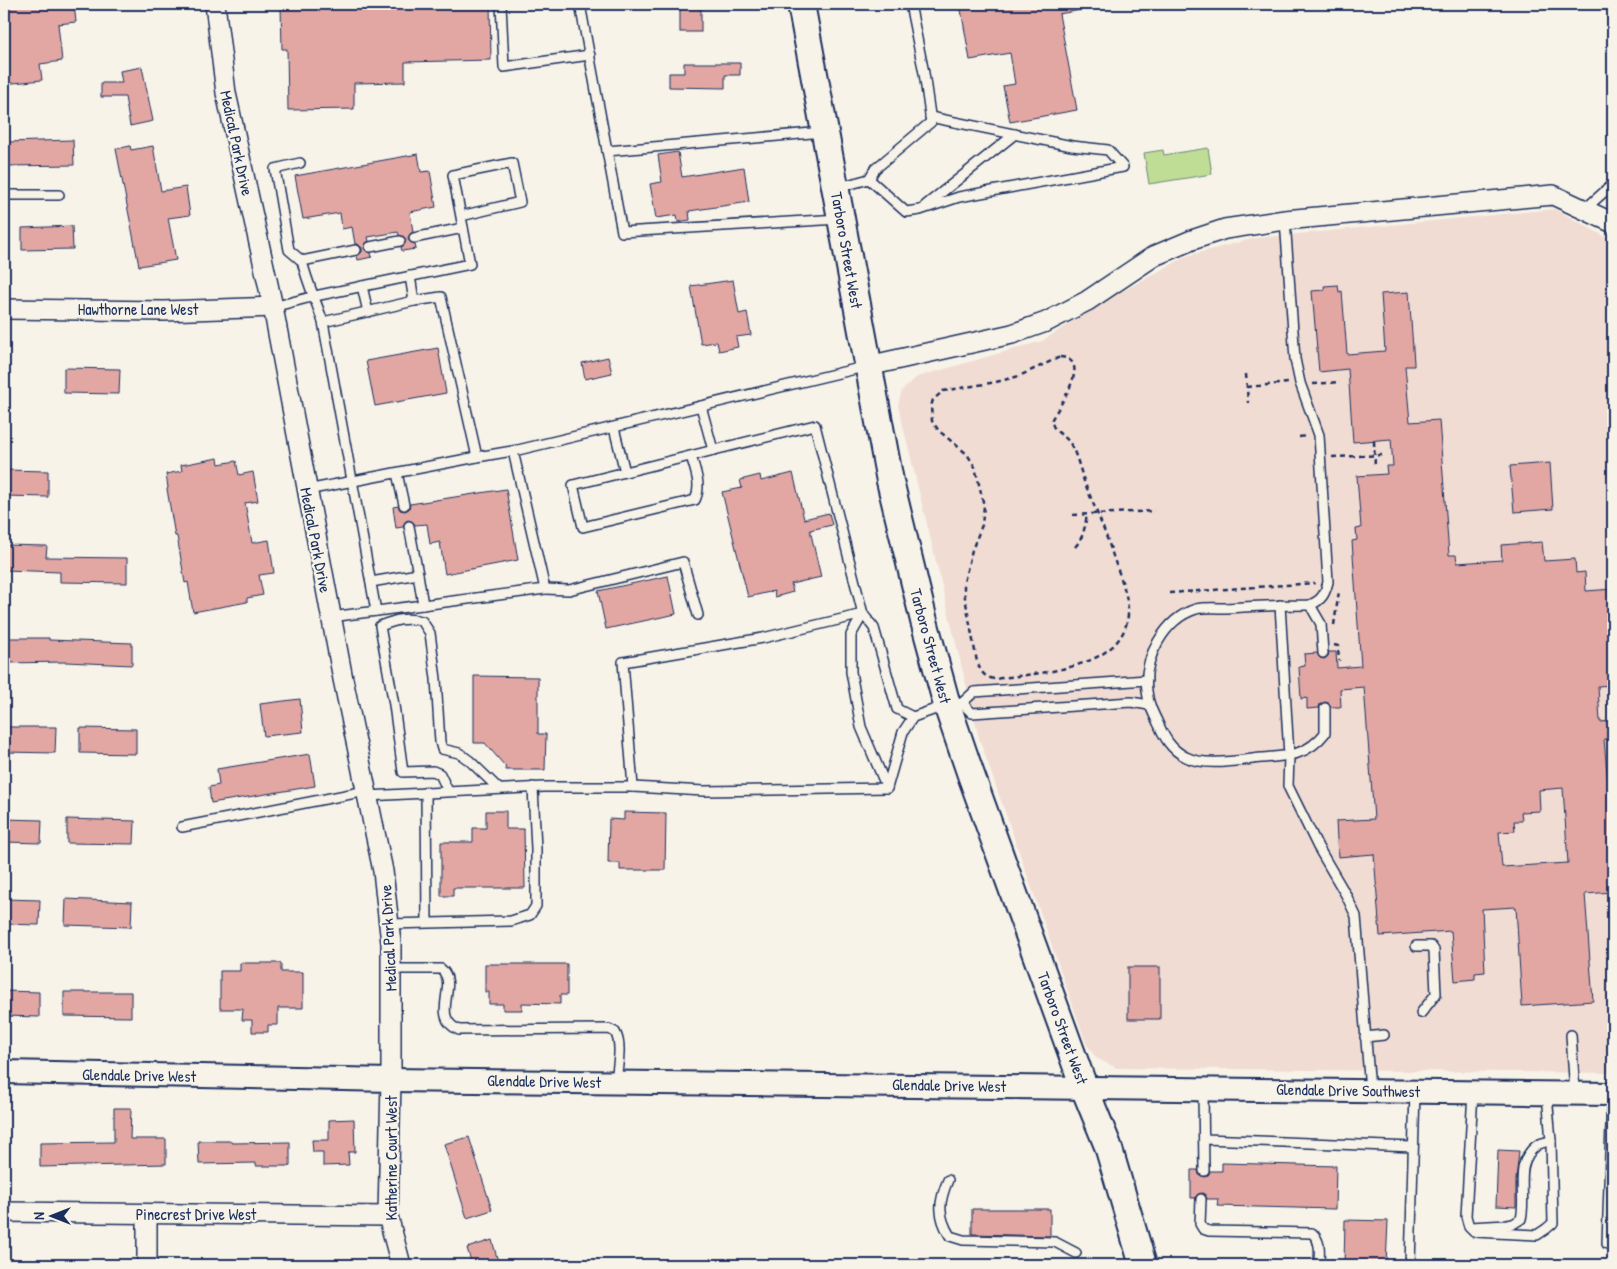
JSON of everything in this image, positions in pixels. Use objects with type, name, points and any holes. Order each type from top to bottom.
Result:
[{"type":"main road","name":"Tarboro Street West","points":[[801,4],[868,366],[905,546],[954,704],[1084,1087],[1108,1146],[1142,1265]]},
{"type":"street","name":"Medical Park Drive","points":[[215,4],[226,93],[273,306],[306,490],[383,871],[389,924],[391,969],[391,1080]]},
{"type":"street","points":[[868,366],[1012,334],[1046,322],[1078,305],[1154,256],[1225,228],[1285,220],[1553,194],[1613,222]]},
{"type":"street","name":"Hawthorne Lane West","points":[[4,309],[164,311],[273,306]]},
{"type":"street","name":"Glendale Drive West","points":[[4,1072],[391,1080],[1084,1087]]},
{"type":"street","name":"Katherine Court West","points":[[391,1080],[388,1216],[402,1265]]},
{"type":"street","name":"Glendale Drive Southwest","points":[[1084,1087],[1613,1094]]},
{"type":"street","name":"Pinecrest Drive West","points":[[4,1212],[388,1216]]},
{"type":"street","points":[[147,1214],[147,1265]]},
{"type":"lane","points":[[501,4],[504,67],[590,55]]},
{"type":"lane","points":[[580,4],[622,232],[842,219]]},
{"type":"lane","points":[[836,188],[869,179],[875,168],[931,122],[924,73],[910,4]]},
{"type":"lane","points":[[869,179],[906,212],[920,210],[959,197],[1123,167],[1108,150],[1072,146],[930,116]]},
{"type":"lane","points":[[607,150],[825,132]]},
{"type":"lane","points":[[920,210],[1015,134]]},
{"type":"lane","points":[[300,163],[275,169],[289,250],[302,261],[306,281],[315,296],[323,322],[376,611]]},
{"type":"lane","points":[[273,306],[470,264],[453,175],[512,163],[520,202],[461,216]]},
{"type":"lane","points":[[1585,209],[1613,184]]},
{"type":"lane","points":[[4,195],[59,195]]},
{"type":"lane","points":[[1285,220],[1295,358],[1300,383],[1318,435],[1328,582],[1325,593],[1319,601],[1310,605],[1196,609],[1179,618],[1167,627],[1156,647],[1148,666],[1146,690],[1149,704],[1171,748],[1187,758],[1205,762],[1289,756],[1311,748],[1325,733],[1325,708]]},
{"type":"lane","points":[[414,238],[463,228]]},
{"type":"lane","points":[[370,247],[400,241]]},
{"type":"lane","points":[[302,261],[356,250]]},
{"type":"lane","points":[[410,276],[414,301]]},
{"type":"lane","points":[[362,286],[368,312]]},
{"type":"lane","points":[[323,322],[414,301],[441,297],[477,457]]},
{"type":"lane","points":[[306,490],[477,457],[513,452],[868,366]]},
{"type":"lane","points":[[701,406],[713,450]]},
{"type":"lane","points":[[691,456],[698,485],[698,493],[695,500],[583,527],[573,486],[625,472],[815,425],[863,614],[874,628],[898,710],[912,718]]},
{"type":"lane","points":[[614,428],[625,472]]},
{"type":"lane","points":[[513,452],[545,589]]},
{"type":"lane","points":[[397,473],[404,505]]},
{"type":"lane","points":[[409,526],[424,605]]},
{"type":"lane","points":[[331,617],[545,589],[569,590],[683,562],[698,615]]},
{"type":"lane","points":[[371,582],[418,574]]},
{"type":"lane","points":[[1280,605],[1289,756],[1288,786],[1318,847],[1356,916],[1370,1090]]},
{"type":"lane","points":[[1310,605],[1320,624],[1323,653]]},
{"type":"lane","points":[[633,788],[623,662],[763,638],[863,614]]},
{"type":"lane","points":[[863,614],[851,635],[850,672],[861,728],[888,788]]},
{"type":"lane","points":[[448,791],[440,774],[432,771],[403,772],[394,705],[380,626],[393,621],[409,618],[422,621],[430,633],[442,749],[459,753],[476,766],[499,789]]},
{"type":"lane","points":[[888,788],[903,732],[912,718],[954,704],[974,692],[1147,680]]},
{"type":"lane","points":[[954,704],[972,713],[1131,702],[1149,704]]},
{"type":"lane","points":[[182,827],[367,794],[533,788],[704,790],[888,788]]},
{"type":"lane","points":[[389,924],[511,921],[530,915],[536,906],[533,788]]},
{"type":"lane","points":[[426,792],[427,922]]},
{"type":"lane","points":[[1416,946],[1431,946],[1434,950],[1436,994],[1422,1013]]},
{"type":"lane","points":[[391,969],[441,969],[445,972],[447,979],[446,1019],[450,1026],[459,1030],[608,1029],[615,1032],[618,1037],[616,1082]]},
{"type":"lane","points":[[1365,1037],[1384,1035]]},
{"type":"lane","points":[[1571,1035],[1575,1093]]},
{"type":"lane","points":[[1203,1088],[1204,1170]]},
{"type":"lane","points":[[1410,1265],[1415,1091]]},
{"type":"lane","points":[[1473,1092],[1466,1216],[1469,1227],[1474,1232],[1537,1235],[1546,1230],[1552,1223],[1551,1141],[1547,1092]]},
{"type":"lane","points":[[1613,1094],[1608,1244],[1613,1244]]},
{"type":"lane","points":[[1204,1139],[1413,1147]]},
{"type":"lane","points":[[1469,1227],[1507,1225],[1521,1219],[1524,1164],[1536,1145],[1551,1141]]},
{"type":"lane","points":[[948,1180],[941,1197],[942,1222],[950,1236],[963,1240],[1055,1242],[1076,1253]]},
{"type":"lane","points":[[1201,1199],[1200,1224],[1203,1229],[1209,1231],[1312,1233],[1318,1238],[1319,1265]]},
{"type":"path","points":[[1060,357],[1073,361],[1075,367],[1071,384],[1052,419],[1054,429],[1071,444],[1097,513],[1126,600],[1128,614],[1126,626],[1120,638],[1102,654],[1073,667],[994,679],[987,677],[977,662],[964,592],[966,569],[982,525],[984,506],[975,467],[967,454],[939,431],[932,421],[931,406],[933,400],[943,391],[1019,376],[1060,357]]},
{"type":"path","points":[[1246,374],[1248,403]]},
{"type":"path","points":[[1374,442],[1375,468]]},
{"type":"path","points":[[1330,457],[1385,455]]},
{"type":"path","points":[[1073,514],[1154,511]]},
{"type":"path","points":[[1075,547],[1081,540],[1084,532],[1087,514]]},
{"type":"path","points":[[1169,593],[1328,582]]},
{"type":"shaded area","points":[[1555,209],[1613,241],[1613,1073],[1117,1068],[1096,1058],[1086,1043],[979,738],[898,405],[902,390],[917,377],[1042,341],[1110,298],[1187,256],[1255,238]]},
{"type":"green space","points":[[1208,148],[1212,174],[1149,184],[1144,153],[1163,150],[1164,155]]},
{"type":"building","points":[[4,4],[74,4],[76,22],[58,24],[62,61],[40,64],[42,80],[4,84]]},
{"type":"building","points":[[490,4],[491,60],[405,62],[405,82],[354,83],[354,109],[288,110],[287,49],[282,49],[281,6]]},
{"type":"building","points":[[680,4],[701,4],[701,32],[680,32]]},
{"type":"building","points":[[960,4],[1080,4],[1081,10],[1059,14],[1077,110],[1010,122],[1003,86],[1015,84],[1010,53],[970,60]]},
{"type":"building","points":[[684,63],[740,63],[740,75],[725,75],[725,88],[669,87],[669,73],[684,73]]},
{"type":"building","points":[[142,67],[153,121],[130,126],[125,97],[101,97],[101,83],[122,83],[120,71]]},
{"type":"building","points":[[73,140],[74,165],[7,166],[7,142]]},
{"type":"building","points":[[130,146],[131,150],[153,146],[161,191],[186,187],[190,215],[168,218],[176,260],[139,266],[116,149]]},
{"type":"building","points":[[678,152],[682,177],[744,167],[749,202],[689,211],[690,220],[678,222],[677,215],[656,218],[650,184],[662,182],[658,155]]},
{"type":"building","points":[[418,154],[421,172],[430,171],[436,207],[410,212],[413,232],[408,239],[415,244],[416,249],[402,251],[401,247],[406,240],[398,232],[368,237],[369,241],[364,248],[371,253],[372,257],[358,260],[357,256],[362,252],[362,248],[355,244],[352,227],[342,229],[340,213],[303,219],[295,176]]},
{"type":"building","points":[[72,226],[73,249],[22,250],[22,228]]},
{"type":"building","points":[[733,280],[739,314],[747,312],[751,335],[736,337],[738,347],[719,351],[717,342],[701,344],[691,286]]},
{"type":"building","points":[[1338,285],[1339,292],[1342,291],[1347,354],[1385,351],[1381,294],[1409,292],[1414,366],[1405,366],[1410,422],[1439,420],[1449,555],[1456,555],[1457,563],[1502,560],[1501,545],[1542,542],[1544,561],[1575,559],[1576,573],[1585,572],[1586,591],[1613,589],[1613,685],[1598,686],[1600,722],[1611,721],[1613,738],[1604,739],[1608,784],[1613,784],[1613,892],[1585,894],[1593,1001],[1522,1006],[1516,907],[1482,909],[1485,972],[1475,973],[1475,979],[1455,981],[1451,931],[1380,936],[1374,854],[1338,857],[1336,821],[1374,819],[1364,687],[1340,689],[1341,707],[1331,707],[1329,703],[1325,702],[1320,704],[1319,708],[1307,709],[1307,698],[1301,699],[1299,667],[1305,666],[1304,654],[1317,653],[1320,658],[1324,659],[1328,656],[1329,652],[1336,652],[1337,668],[1361,666],[1352,541],[1357,540],[1356,529],[1361,528],[1357,476],[1387,474],[1386,466],[1393,466],[1391,439],[1353,442],[1348,369],[1319,372],[1312,291],[1325,290],[1324,286]],"holes":[[[1563,788],[1568,863],[1502,867],[1499,832],[1515,831],[1514,821],[1522,821],[1521,812],[1540,811],[1539,790]]]},
{"type":"building","points":[[438,348],[446,393],[375,406],[366,361]]},
{"type":"building","points":[[608,357],[612,373],[585,379],[582,363]]},
{"type":"building","points":[[64,368],[120,369],[119,394],[64,393]]},
{"type":"building","points":[[218,458],[219,464],[236,461],[239,475],[253,472],[258,501],[245,503],[252,543],[269,540],[274,573],[259,575],[263,595],[247,598],[247,602],[193,612],[188,582],[185,583],[177,536],[175,536],[166,474],[182,471],[181,465]]},
{"type":"building","points":[[1550,463],[1553,509],[1514,512],[1510,466]]},
{"type":"building","points":[[4,470],[48,471],[48,497],[4,496]]},
{"type":"building","points":[[793,473],[804,519],[829,513],[832,525],[810,530],[821,577],[791,584],[793,592],[775,597],[774,591],[748,597],[722,492],[742,488],[740,480],[760,475],[761,481]]},
{"type":"building","points":[[506,489],[518,560],[445,574],[440,542],[430,544],[427,524],[415,525],[408,520],[403,527],[396,528],[393,507],[398,506],[400,510],[405,511],[409,509],[410,504]]},
{"type":"building","points":[[4,545],[47,546],[46,557],[127,558],[127,583],[60,582],[60,572],[4,570]]},
{"type":"building","points":[[668,576],[676,614],[606,629],[598,591]]},
{"type":"building","points":[[4,638],[49,638],[49,640],[132,643],[132,665],[66,662],[4,663]]},
{"type":"building","points":[[474,676],[538,677],[538,734],[546,734],[545,770],[506,770],[505,766],[485,743],[474,743]]},
{"type":"building","points":[[300,699],[303,732],[264,736],[260,704]]},
{"type":"building","points":[[4,727],[56,727],[55,753],[4,752]]},
{"type":"building","points":[[80,728],[136,729],[136,754],[80,753]]},
{"type":"building","points":[[310,754],[315,786],[211,803],[209,787],[219,785],[217,769]]},
{"type":"building","points":[[486,811],[506,811],[506,829],[524,829],[525,888],[453,888],[453,896],[441,896],[441,842],[473,842],[473,828],[486,828]]},
{"type":"building","points":[[624,812],[666,813],[665,870],[620,870],[620,863],[608,863],[609,819],[624,820]]},
{"type":"building","points":[[4,819],[42,820],[41,843],[4,842]]},
{"type":"building","points":[[67,819],[135,821],[134,844],[67,843]]},
{"type":"building","points":[[4,899],[40,900],[39,925],[4,924]]},
{"type":"building","points":[[66,899],[132,902],[131,927],[65,925]]},
{"type":"building","points":[[240,963],[281,963],[281,972],[303,972],[303,1008],[278,1008],[278,1025],[268,1025],[268,1032],[252,1032],[252,1020],[242,1020],[243,1009],[220,1009],[220,971],[240,971]]},
{"type":"building","points":[[485,964],[567,964],[567,995],[560,995],[560,1004],[522,1003],[522,1010],[503,1010],[503,1004],[489,1004],[489,992],[485,992]]},
{"type":"building","points":[[1128,967],[1160,967],[1160,1019],[1128,1019]]},
{"type":"building","points":[[4,991],[39,992],[39,1017],[4,1016]]},
{"type":"building","points":[[64,992],[131,992],[131,1017],[64,1016]]},
{"type":"building","points":[[114,1108],[131,1108],[130,1139],[166,1139],[166,1164],[40,1167],[40,1143],[114,1142]]},
{"type":"building","points":[[354,1119],[355,1152],[348,1152],[349,1165],[323,1166],[323,1152],[313,1152],[312,1140],[329,1140],[329,1120]]},
{"type":"building","points":[[469,1137],[492,1210],[467,1218],[444,1144]]},
{"type":"building","points":[[198,1141],[229,1141],[233,1143],[290,1142],[290,1166],[256,1166],[256,1163],[199,1164]]},
{"type":"building","points":[[1498,1150],[1519,1151],[1516,1207],[1496,1206]]},
{"type":"building","points":[[1222,1163],[1336,1166],[1335,1209],[1217,1206],[1218,1199],[1207,1199],[1205,1194],[1202,1193],[1198,1194],[1195,1198],[1191,1198],[1191,1170],[1198,1170],[1199,1175],[1205,1177],[1210,1171],[1222,1171]]},
{"type":"building","points":[[972,1209],[1050,1209],[1050,1236],[972,1234]]},
{"type":"building","points":[[1345,1220],[1388,1221],[1386,1265],[1344,1265]]},
{"type":"building","points":[[492,1240],[499,1265],[472,1265],[467,1248]]}]
